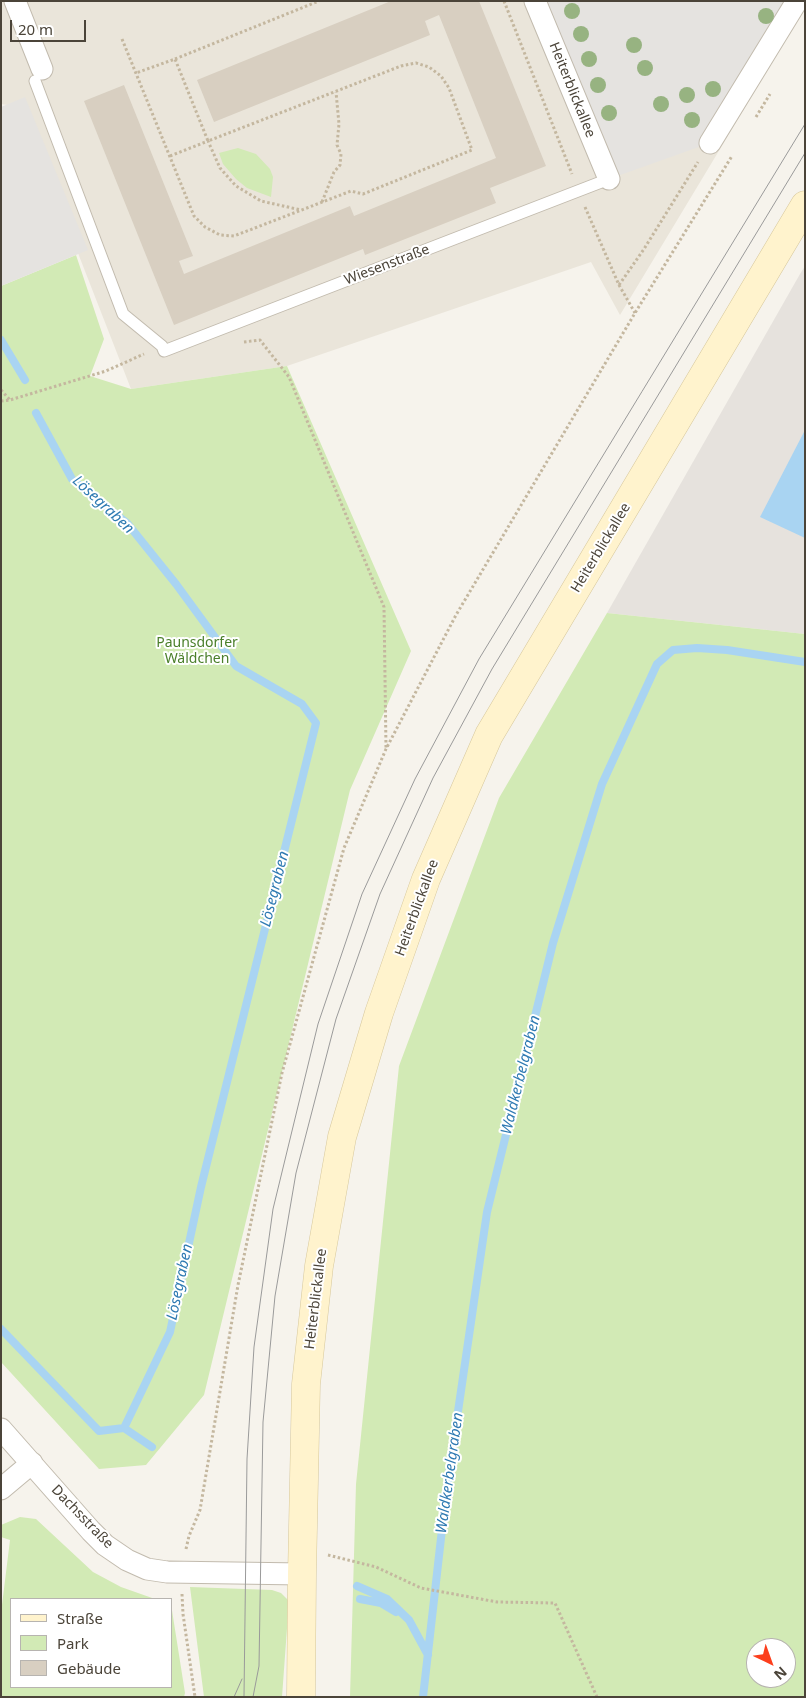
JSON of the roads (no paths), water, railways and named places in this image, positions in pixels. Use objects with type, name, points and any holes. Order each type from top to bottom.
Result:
[{"type":"main road","name":"Heiterblickallee","points":[[301,1697],[306,1384],[320,1257],[342,1137],[379,1013],[426,879],[489,735],[805,205]]},
{"type":"street","points":[[15,1],[38,75]]},
{"type":"street","name":"Heiterblickallee","points":[[535,1],[609,179]]},
{"type":"street","points":[[710,143],[797,1]]},
{"type":"street","name":"Dachsstraße","points":[[1,1429],[91,1531],[105,1545],[127,1560],[147,1569],[167,1572],[302,1574]]},
{"type":"street","points":[[1,1489],[32,1463]]},
{"type":"lane","name":"Wiesenstraße","points":[[38,75],[123,314],[163,348],[609,179]]},
{"type":"water","points":[[805,430],[805,538],[760,517]]},
{"type":"waterway","name":"Lösegraben","points":[[1,340],[25,380]]},
{"type":"waterway","name":"Lösegraben","points":[[36,413],[72,479],[127,523],[176,584],[236,666],[302,704],[316,723],[201,1187],[170,1332],[124,1428],[152,1447]]},
{"type":"waterway","name":"Waldkerbelgraben","points":[[423,1697],[446,1494],[487,1212],[553,943],[602,784],[657,664],[673,650],[697,648],[727,650],[805,662]]},
{"type":"waterway","points":[[1,1329],[99,1431],[124,1428]]},
{"type":"waterway","name":"Lösegraben","points":[[357,1586],[387,1599],[409,1620],[428,1655]]},
{"type":"waterway","points":[[360,1599],[381,1603],[396,1612]]},
{"type":"tram line","points":[[244,1697],[247,1459],[254,1347],[273,1209],[318,1024],[362,894],[415,779],[479,659],[805,124]]},
{"type":"tram line","points":[[253,1697],[259,1666],[263,1422],[275,1296],[296,1173],[336,1019],[380,894],[433,778],[492,669],[805,153]]},
{"type":"tram line","points":[[234,1697],[242,1679]]},
{"type":"park label","name":"Paunsdorfer Wäldchen","points":[[197,652]]}]
